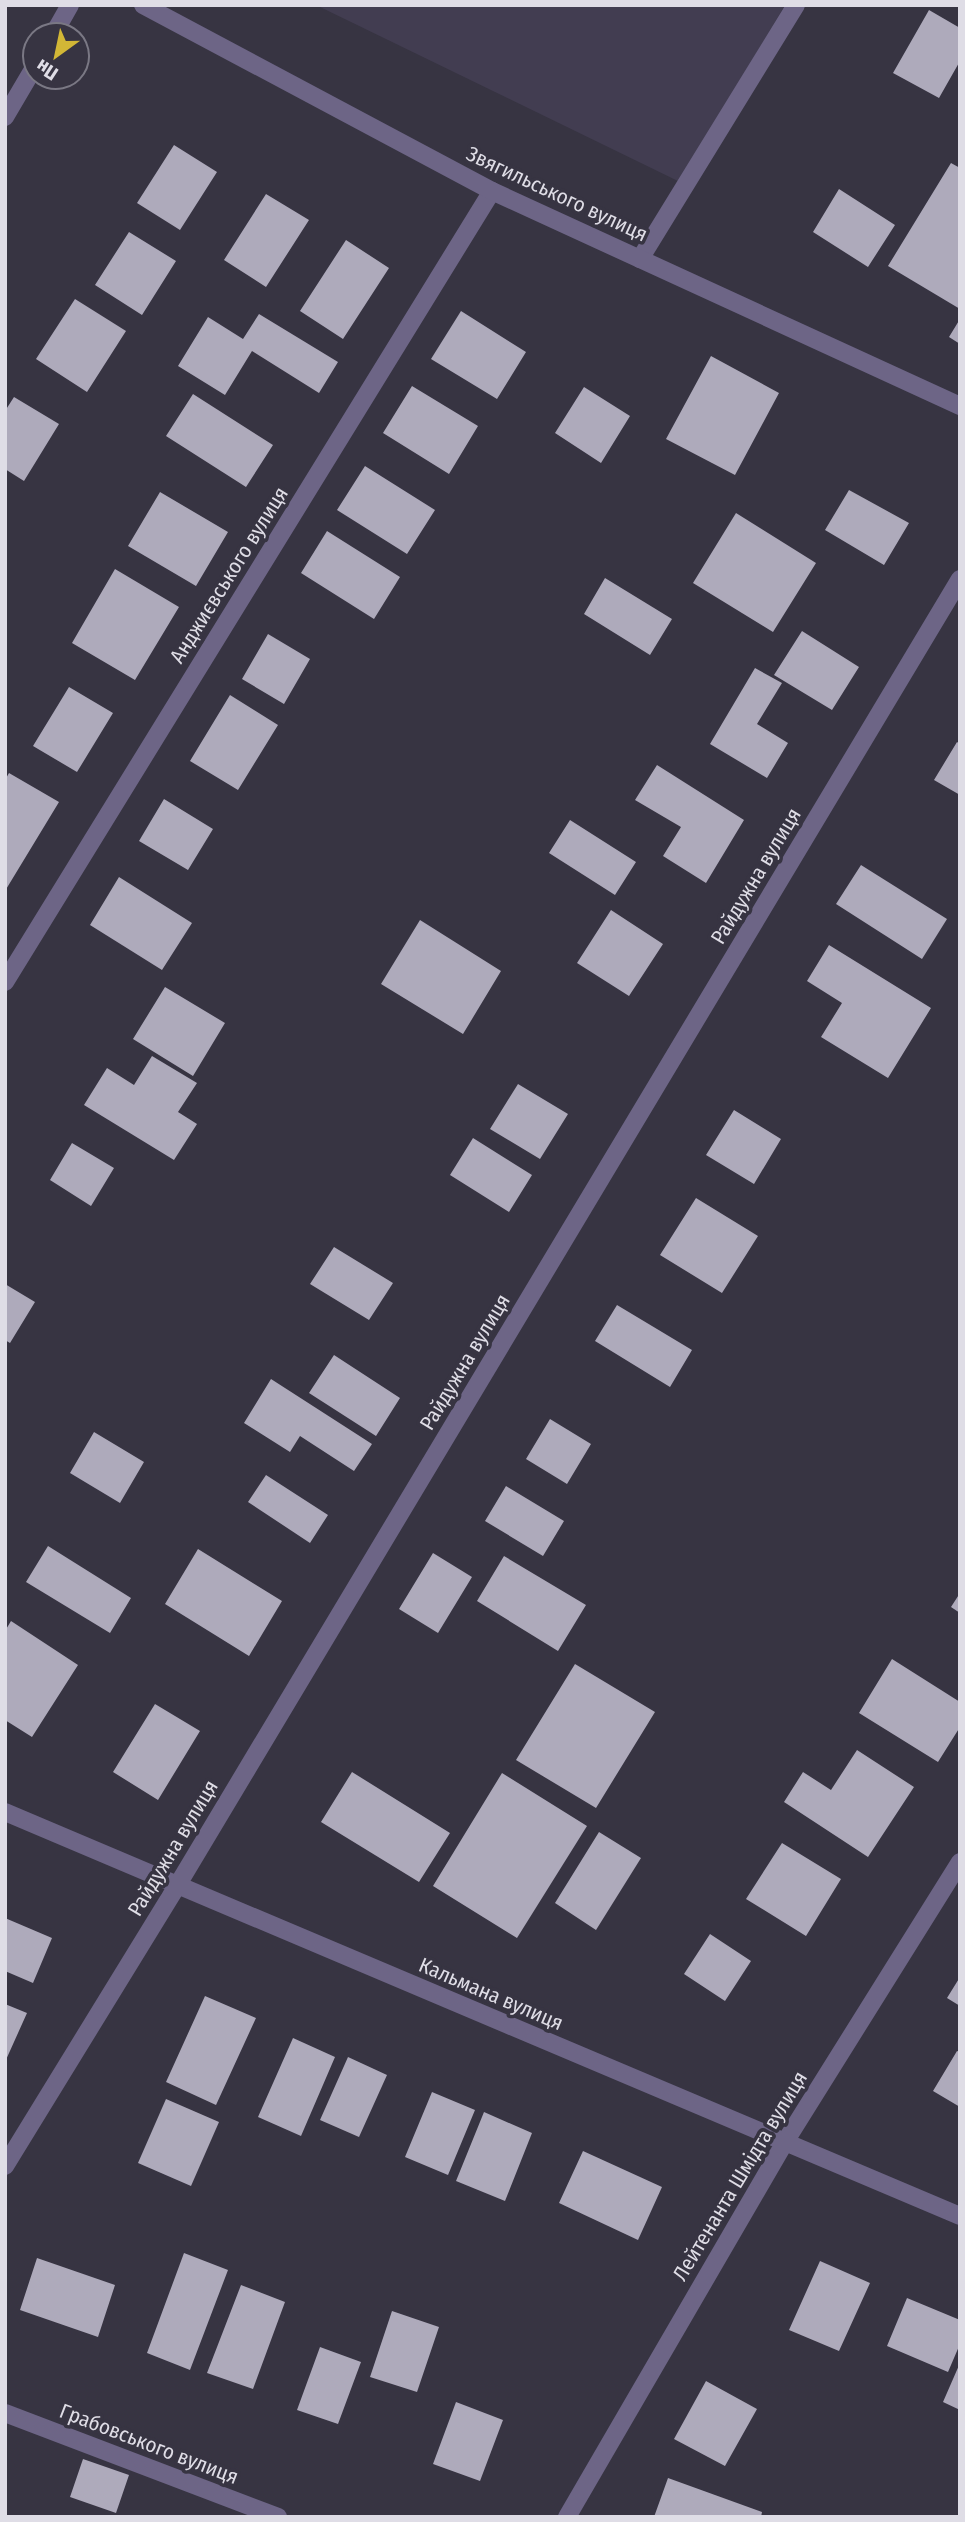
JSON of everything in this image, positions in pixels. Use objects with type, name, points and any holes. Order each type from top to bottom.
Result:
[{"type":"street","points":[[61,21],[70,5]]},
{"type":"street","name":"Звягильського вулиця","points":[[143,5],[492,191],[960,406]]},
{"type":"street","points":[[640,259],[796,5]]},
{"type":"street","points":[[5,117],[21,90]]},
{"type":"street","name":"Анджиєвського вулиця","points":[[5,982],[492,191]]},
{"type":"street","name":"Райдужна вулиця","points":[[5,2166],[177,1886],[960,579]]},
{"type":"street","name":"Кальмана вулиця","points":[[5,1812],[960,2216]]},
{"type":"street","name":"Лейтенанта Шмідта вулиця","points":[[567,2517],[785,2142],[960,1862]]},
{"type":"street","name":"Грабовського вулиця","points":[[5,2413],[278,2517]]},
{"type":"shaded area","points":[[316,5],[785,5],[680,182]]},
{"type":"building","points":[[929,10],[960,28],[960,61],[939,98],[893,73]]},
{"type":"building","points":[[174,145],[217,172],[180,230],[137,203]]},
{"type":"building","points":[[951,163],[960,168],[960,309],[888,266]]},
{"type":"building","points":[[839,189],[895,225],[868,267],[813,232]]},
{"type":"building","points":[[266,194],[309,220],[266,287],[224,260]]},
{"type":"building","points":[[129,232],[176,261],[142,315],[95,285]]},
{"type":"building","points":[[346,240],[389,268],[343,339],[300,311]]},
{"type":"building","points":[[75,299],[126,331],[87,392],[36,359]]},
{"type":"building","points":[[461,311],[526,352],[497,399],[431,359]]},
{"type":"building","points":[[259,314],[338,362],[319,393],[252,351],[225,395],[178,366],[208,317],[243,339]]},
{"type":"building","points":[[960,319],[960,344],[949,337]]},
{"type":"building","points":[[711,356],[779,393],[735,475],[666,439]]},
{"type":"building","points":[[412,386],[478,426],[449,474],[383,433]]},
{"type":"building","points":[[584,387],[630,416],[601,463],[555,433]]},
{"type":"building","points":[[193,394],[273,445],[246,487],[166,436]]},
{"type":"building","points":[[14,397],[59,424],[24,481],[5,469],[5,411]]},
{"type":"building","points":[[365,466],[435,510],[407,554],[337,510]]},
{"type":"building","points":[[849,490],[909,523],[884,565],[825,530]]},
{"type":"building","points":[[160,492],[228,532],[196,586],[128,546]]},
{"type":"building","points":[[736,513],[816,563],[773,632],[693,583]]},
{"type":"building","points":[[327,531],[400,577],[374,619],[301,573]]},
{"type":"building","points":[[115,569],[179,607],[135,680],[72,643]]},
{"type":"building","points":[[605,578],[672,619],[650,655],[584,614]]},
{"type":"building","points":[[802,631],[859,667],[832,710],[774,675]]},
{"type":"building","points":[[268,634],[310,659],[284,704],[242,679]]},
{"type":"building","points":[[755,668],[782,683],[757,724],[788,743],[767,778],[710,744]]},
{"type":"building","points":[[69,687],[113,713],[77,772],[33,746]]},
{"type":"building","points":[[230,695],[278,725],[238,790],[190,761]]},
{"type":"building","points":[[957,742],[960,744],[960,795],[934,780]]},
{"type":"building","points":[[657,765],[744,820],[706,883],[663,856],[681,827],[635,800]]},
{"type":"building","points":[[9,773],[59,802],[5,891],[5,780]]},
{"type":"building","points":[[164,799],[213,829],[188,870],[139,841]]},
{"type":"building","points":[[570,820],[636,862],[615,895],[549,853]]},
{"type":"building","points":[[861,865],[947,919],[922,959],[836,904]]},
{"type":"building","points":[[119,877],[192,923],[162,970],[90,925]]},
{"type":"building","points":[[611,910],[663,944],[629,996],[577,963]]},
{"type":"building","points":[[420,920],[501,971],[463,1034],[381,984]]},
{"type":"building","points":[[829,945],[931,1008],[888,1078],[821,1037],[842,1003],[807,981]]},
{"type":"building","points":[[165,987],[225,1023],[193,1076],[133,1039]]},
{"type":"building","points":[[152,1056],[197,1083],[178,1112],[197,1124],[174,1160],[84,1105],[107,1068],[134,1085]]},
{"type":"building","points":[[518,1084],[568,1114],[540,1159],[490,1129]]},
{"type":"building","points":[[734,1110],[781,1139],[754,1184],[706,1155]]},
{"type":"building","points":[[473,1138],[532,1175],[509,1212],[450,1175]]},
{"type":"building","points":[[72,1143],[114,1168],[91,1206],[50,1180]]},
{"type":"building","points":[[696,1198],[758,1236],[722,1293],[660,1255]]},
{"type":"building","points":[[334,1247],[393,1283],[369,1320],[310,1284]]},
{"type":"building","points":[[5,1284],[35,1302],[10,1343],[5,1340]]},
{"type":"building","points":[[617,1305],[692,1350],[670,1387],[595,1341]]},
{"type":"building","points":[[334,1355],[400,1398],[376,1436],[309,1393]]},
{"type":"building","points":[[271,1379],[372,1444],[354,1471],[300,1436],[290,1452],[244,1423]]},
{"type":"building","points":[[550,1419],[591,1444],[567,1484],[526,1459]]},
{"type":"building","points":[[94,1432],[144,1462],[120,1503],[70,1473]]},
{"type":"building","points":[[266,1475],[328,1515],[310,1543],[248,1502]]},
{"type":"building","points":[[506,1486],[564,1521],[543,1556],[485,1521]]},
{"type":"building","points":[[48,1546],[131,1598],[110,1633],[26,1582]]},
{"type":"building","points":[[198,1549],[282,1601],[249,1656],[165,1604]]},
{"type":"building","points":[[433,1553],[472,1577],[438,1633],[399,1609]]},
{"type":"building","points":[[504,1556],[586,1605],[558,1651],[477,1601]]},
{"type":"building","points":[[960,1593],[960,1613],[951,1607]]},
{"type":"building","points":[[11,1621],[78,1665],[32,1737],[5,1720],[5,1631]]},
{"type":"building","points":[[892,1659],[960,1702],[960,1727],[938,1762],[859,1713]]},
{"type":"building","points":[[575,1664],[655,1712],[596,1808],[516,1760]]},
{"type":"building","points":[[155,1704],[200,1731],[158,1800],[113,1772]]},
{"type":"building","points":[[857,1750],[914,1787],[868,1857],[784,1802],[803,1772],[831,1790]]},
{"type":"building","points":[[352,1772],[450,1833],[419,1882],[321,1822]]},
{"type":"building","points":[[502,1773],[587,1826],[517,1938],[433,1886]]},
{"type":"building","points":[[599,1832],[641,1858],[596,1930],[555,1903]]},
{"type":"building","points":[[782,1843],[841,1879],[806,1936],[746,1899]]},
{"type":"building","points":[[5,1918],[52,1938],[33,1983],[5,1971]]},
{"type":"building","points":[[710,1934],[751,1961],[725,2001],[684,1974]]},
{"type":"building","points":[[960,1977],[960,2006],[947,1998]]},
{"type":"building","points":[[205,1996],[256,2018],[216,2105],[166,2082]]},
{"type":"building","points":[[5,2004],[27,2013],[5,2062]]},
{"type":"building","points":[[293,2038],[335,2057],[301,2136],[258,2117]]},
{"type":"building","points":[[957,2051],[960,2052],[960,2107],[933,2091]]},
{"type":"building","points":[[348,2057],[387,2075],[359,2137],[320,2120]]},
{"type":"building","points":[[432,2092],[475,2110],[448,2175],[405,2157]]},
{"type":"building","points":[[166,2099],[219,2122],[191,2186],[138,2163]]},
{"type":"building","points":[[484,2112],[532,2133],[505,2201],[456,2181]]},
{"type":"building","points":[[583,2151],[662,2187],[638,2240],[559,2203]]},
{"type":"building","points":[[184,2253],[228,2270],[190,2370],[147,2353]]},
{"type":"building","points":[[37,2258],[115,2285],[98,2337],[20,2310]]},
{"type":"building","points":[[820,2261],[870,2283],[839,2351],[789,2330]]},
{"type":"building","points":[[241,2285],[285,2302],[253,2389],[207,2373]]},
{"type":"building","points":[[907,2298],[960,2320],[960,2344],[948,2372],[887,2346]]},
{"type":"building","points":[[392,2311],[439,2327],[417,2392],[370,2377]]},
{"type":"building","points":[[320,2347],[361,2362],[338,2424],[297,2410]]},
{"type":"building","points":[[960,2363],[960,2410],[943,2402]]},
{"type":"building","points":[[706,2381],[757,2409],[725,2466],[674,2439]]},
{"type":"building","points":[[456,2402],[503,2420],[480,2481],[433,2464]]},
{"type":"building","points":[[83,2459],[129,2475],[116,2513],[70,2497]]},
{"type":"building","points":[[668,2478],[762,2512],[761,2517],[654,2517]]}]
